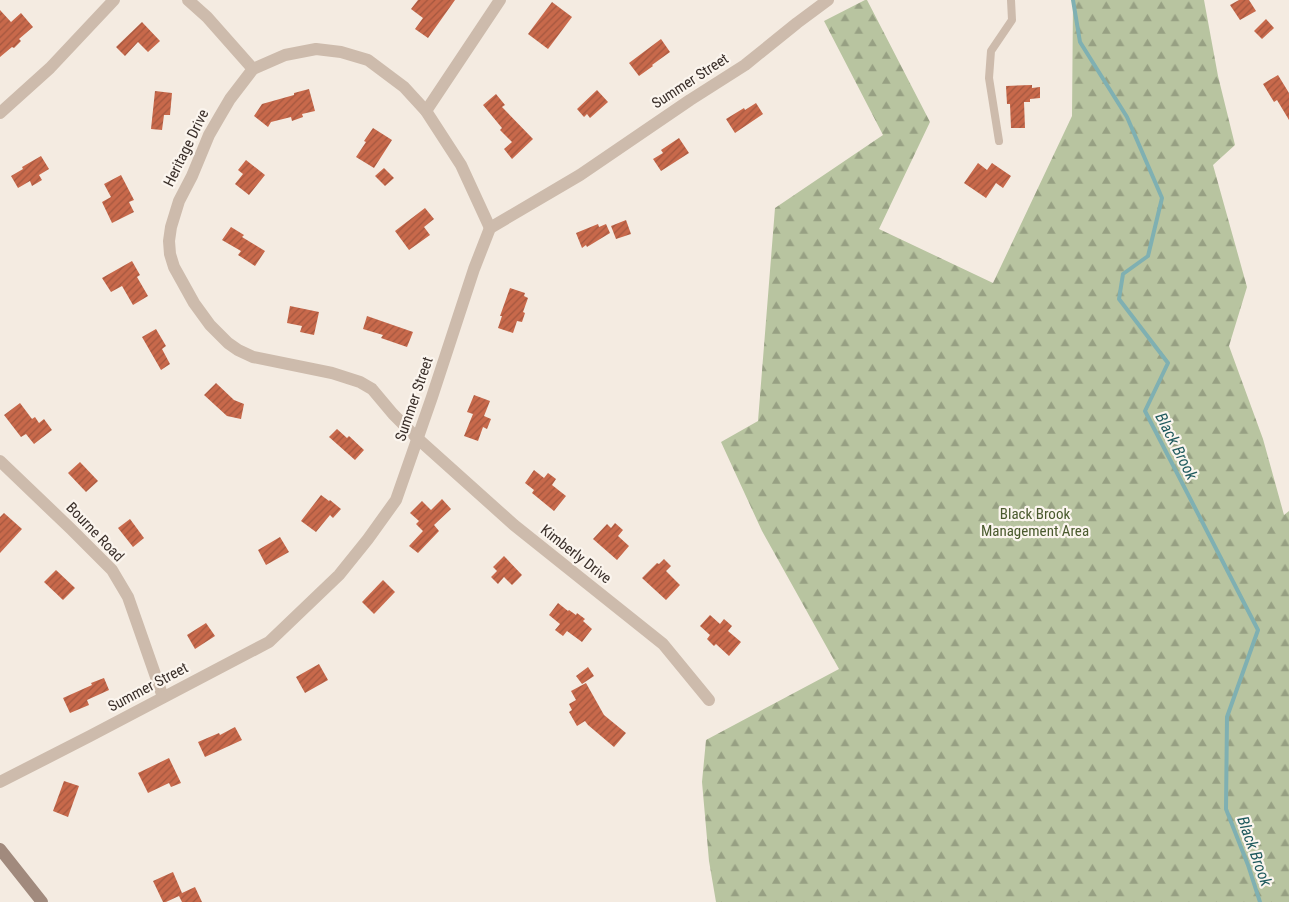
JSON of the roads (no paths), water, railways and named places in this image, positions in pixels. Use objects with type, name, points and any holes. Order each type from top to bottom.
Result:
[{"type":"main road","points":[[0,849],[42,902]]},
{"type":"street","points":[[0,113],[50,68],[114,0]]},
{"type":"street","points":[[188,0],[207,17],[253,69],[285,55],[316,49],[341,52],[368,60],[404,87],[426,111],[461,165],[490,228]]},
{"type":"street","points":[[426,111],[500,0]]},
{"type":"street","name":"Summer Street","points":[[0,782],[269,642],[339,575],[396,500],[474,269],[490,228],[580,175],[745,65],[828,0]]},
{"type":"street","name":"Heritage Drive","points":[[253,69],[220,116],[179,201],[169,241],[174,267],[202,314],[218,334],[238,350],[252,357],[360,382],[372,389],[417,438]]},
{"type":"street","name":"Kimberly Drive","points":[[417,438],[514,526],[663,644],[709,700]]},
{"type":"street","name":"Bourne Road","points":[[0,461],[112,570],[128,597],[163,697]]},
{"type":"lane","points":[[999,141],[989,78],[991,51],[1012,20],[1011,0]]},
{"type":"waterway","name":"Black Brook","points":[[1073,0],[1080,42],[1127,117],[1162,198],[1148,256],[1123,274],[1119,299],[1168,363],[1145,411],[1258,630],[1227,717],[1226,809],[1260,902]]},
{"type":"park label","name":"Black Brook Management Area","points":[[1035,522]]}]
